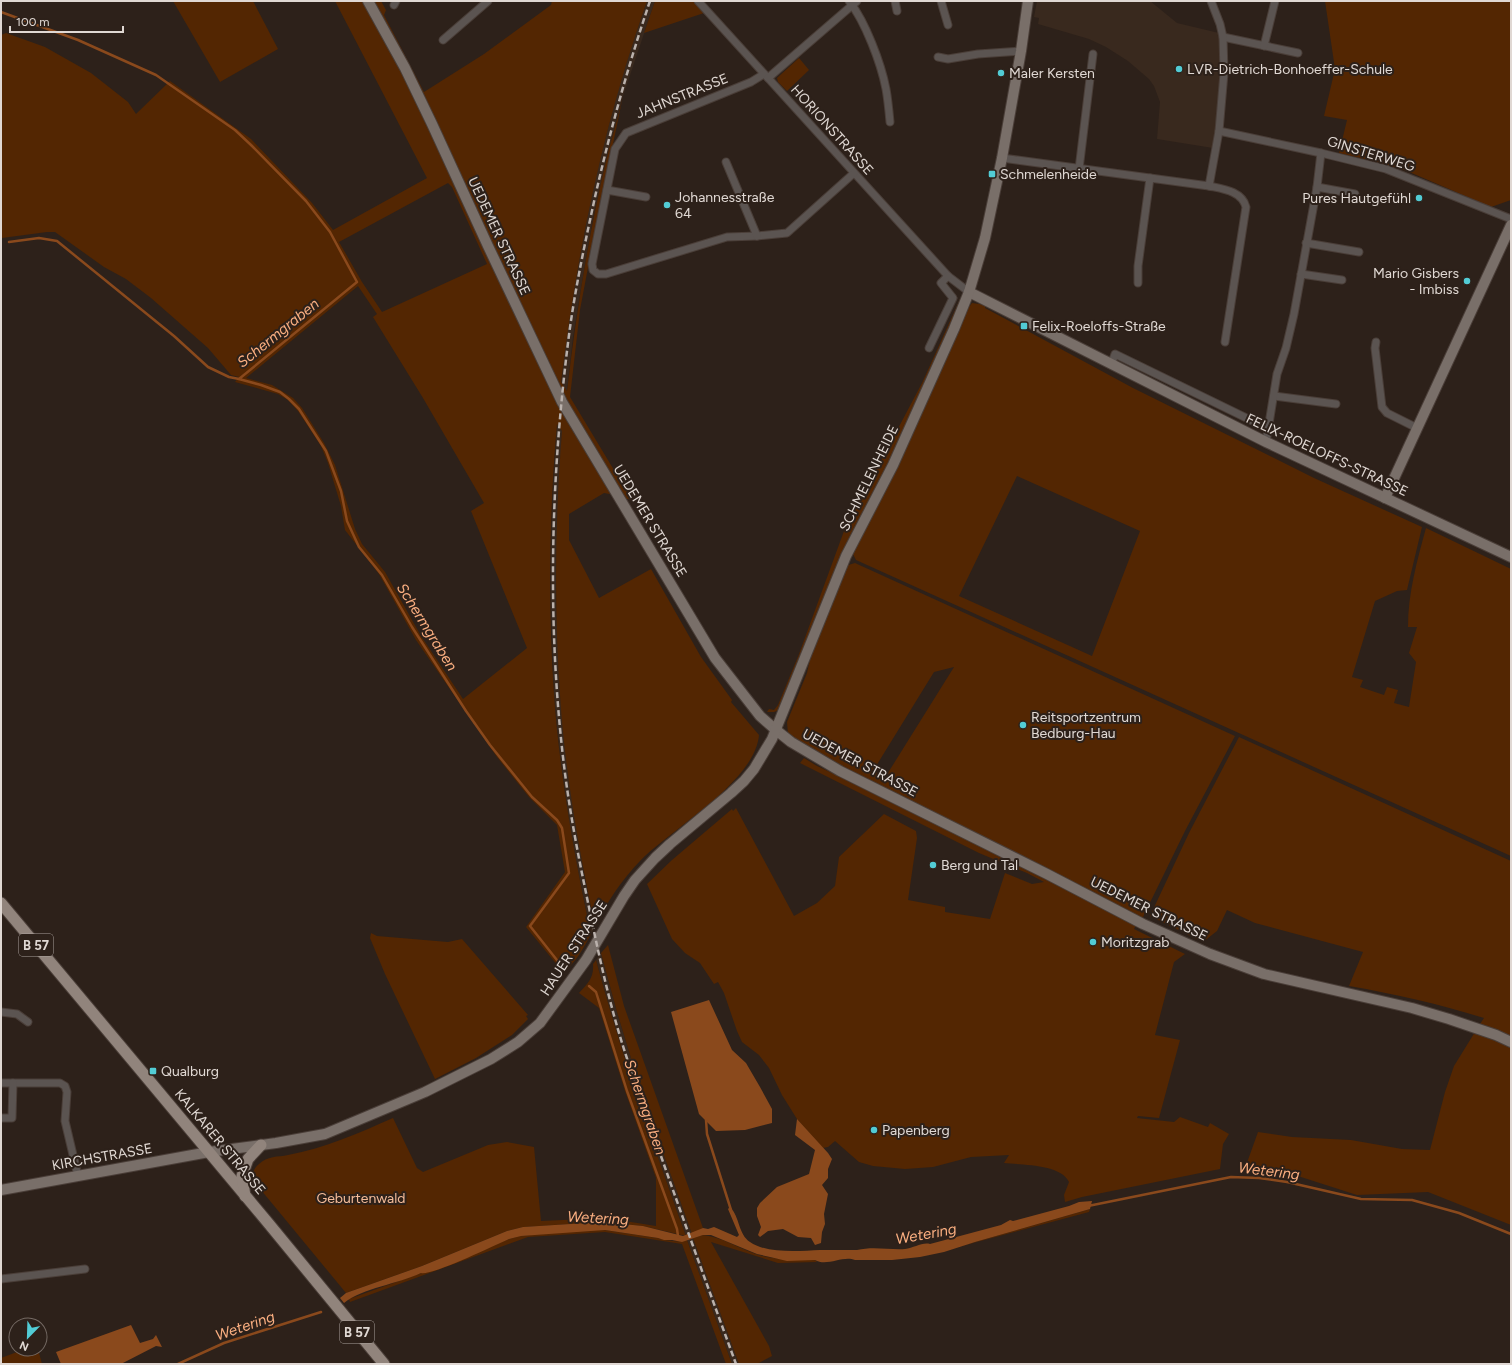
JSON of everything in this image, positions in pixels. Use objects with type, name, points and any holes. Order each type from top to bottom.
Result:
[{"type":"main road","name":"KALKARER STRASSE","points":[[1,903],[246,1196],[384,1364]]},
{"type":"main road","points":[[246,1196],[242,1176],[248,1159],[261,1145]]},
{"type":"street","name":"UEDEMER STRASSE","points":[[368,1],[432,124],[562,402],[711,651],[760,716],[791,742],[840,771],[1047,874],[1143,924],[1210,954],[1264,974],[1412,1008],[1496,1035],[1511,1042]]},
{"type":"street","points":[[443,40],[488,1]]},
{"type":"street","name":"HORIONSTRASSE","points":[[698,1],[948,276],[969,292]]},
{"type":"street","points":[[895,1],[897,11]]},
{"type":"street","points":[[941,1],[948,25]]},
{"type":"street","name":"SCHMELENHEIDE","points":[[776,730],[846,556],[901,446],[954,329],[969,292],[985,238],[1002,158],[1021,51],[1028,1]]},
{"type":"street","points":[[1209,186],[1219,131],[1224,74],[1223,37],[1211,1]]},
{"type":"street","points":[[1264,46],[1275,1]]},
{"type":"street","points":[[853,2],[866,29],[880,67],[886,88],[890,122]]},
{"type":"street","name":"JAHNSTRASSE","points":[[607,190],[615,149],[626,133],[766,76],[853,2]]},
{"type":"street","points":[[1223,37],[1298,53]]},
{"type":"street","points":[[938,57],[948,59],[978,54],[1021,51]]},
{"type":"street","points":[[1079,169],[1094,54]]},
{"type":"street","name":"GINSTERWEG","points":[[1219,131],[1321,152],[1386,169],[1511,219]]},
{"type":"street","points":[[1266,442],[1277,374],[1288,342],[1301,274],[1317,187],[1321,152]]},
{"type":"street","points":[[1002,158],[1209,186],[1239,195],[1245,201],[1246,207],[1225,342]]},
{"type":"street","points":[[726,162],[757,236]]},
{"type":"street","points":[[646,197],[607,190],[592,264],[593,270],[598,274],[606,274],[727,237],[787,233],[854,173]]},
{"type":"street","points":[[1138,283],[1138,266],[1150,178]]},
{"type":"street","points":[[1317,187],[1355,194]]},
{"type":"street","points":[[1385,498],[1511,226]]},
{"type":"street","points":[[1306,243],[1358,252]]},
{"type":"street","points":[[1301,274],[1342,280]]},
{"type":"street","points":[[929,348],[953,298],[941,283],[948,276]]},
{"type":"street","name":"FELIX-ROELOFFS-STRASSE","points":[[969,292],[1266,442],[1511,557]]},
{"type":"street","points":[[1376,342],[1375,348],[1382,407],[1387,412],[1417,428]]},
{"type":"street","name":"FELIX-ROELOFFS-STRASSE","points":[[1111,365],[1115,354],[1269,429]]},
{"type":"street","points":[[1274,396],[1336,404]]},
{"type":"street","name":"HAUER STRASSE","points":[[209,1152],[325,1134],[425,1092],[491,1059],[518,1042],[540,1023],[555,1004],[586,960],[620,902],[635,880],[670,844],[731,794],[744,781],[763,755],[776,730]]},
{"type":"street","points":[[1,1012],[17,1014],[28,1022]]},
{"type":"street","points":[[1,1083],[60,1083],[65,1086],[67,1092],[65,1121],[78,1176]]},
{"type":"street","points":[[1,1118],[12,1118],[13,1083]]},
{"type":"street","name":"KIRCHSTRASSE","points":[[1,1190],[209,1152]]},
{"type":"street","points":[[1,1279],[85,1269]]},
{"type":"shaded area","points":[[647,1],[655,1],[623,96],[592,223],[573,337],[567,391],[561,382],[567,331],[593,186],[617,93]]},
{"type":"shaded area","name":"LVR-Dietrich-Bonhoeffer-Schule","points":[[1037,1],[1150,1],[1177,23],[1219,33],[1221,45],[1221,77],[1213,148],[1157,139],[1160,102],[1154,86],[1149,79],[1128,61],[1106,47],[1089,39],[1038,24],[1039,18],[1034,17]]},
{"type":"shaded area","points":[[557,423],[562,431],[556,606],[560,695],[584,875],[595,926],[591,934],[569,822],[554,696],[551,549]]},
{"type":"shaded area","points":[[601,953],[641,1091],[692,1234],[686,1236],[650,1136],[611,1014],[596,960]]},
{"type":"shaded area","points":[[709,1000],[732,1050],[746,1063],[772,1109],[772,1123],[745,1130],[716,1131],[699,1114],[671,1012]]},
{"type":"shaded area","points":[[797,1119],[832,1159],[828,1169],[828,1178],[822,1185],[828,1194],[824,1214],[825,1224],[822,1232],[821,1243],[815,1245],[811,1238],[798,1237],[783,1229],[768,1231],[760,1237],[758,1235],[761,1227],[757,1216],[757,1208],[760,1203],[777,1187],[809,1174],[815,1150],[795,1135]]},
{"type":"shaded area","points":[[1092,1201],[1090,1209],[944,1252],[920,1257],[892,1260],[845,1259],[830,1262],[820,1262],[815,1260],[787,1261],[757,1254],[711,1235],[703,1235],[682,1242],[605,1230],[521,1236],[509,1239],[437,1270],[421,1273],[371,1290],[344,1303],[340,1298],[346,1293],[422,1266],[507,1231],[523,1227],[602,1222],[643,1226],[683,1236],[703,1228],[708,1229],[714,1227],[737,1237],[739,1235],[728,1209],[730,1207],[736,1216],[746,1239],[757,1246],[765,1248],[784,1251],[857,1250],[869,1248],[905,1249],[930,1244],[1001,1225],[1010,1220],[1013,1221],[1079,1202]]},
{"type":"shaded area","points":[[693,1238],[739,1364],[732,1364],[687,1240]]},
{"type":"shaded area","points":[[131,1325],[140,1343],[153,1339],[156,1335],[162,1347],[156,1346],[121,1364],[61,1364],[56,1352]]},
{"type":"green space","points":[[173,1],[253,1],[278,49],[220,82]]},
{"type":"green space","points":[[335,1],[363,1],[412,92],[485,249],[615,495],[604,493],[569,514],[569,540],[599,598],[651,569],[701,657],[732,700],[731,702],[759,735],[754,753],[743,770],[710,804],[654,848],[640,861],[615,892],[595,926],[573,811],[562,724],[558,662],[556,563],[562,431],[557,424],[552,492],[550,560],[554,695],[568,815],[591,934],[576,959],[563,972],[526,927],[565,872],[557,825],[529,797],[497,757],[416,640],[379,574],[345,530],[341,506],[328,463],[321,446],[298,411],[288,400],[278,394],[235,382],[239,377],[231,375],[208,348],[151,298],[126,279],[104,267],[55,232],[1,237],[1,35],[6,33],[45,47],[91,73],[128,102],[136,114],[170,81],[251,139],[312,203],[333,230],[427,178]],"holes":[[[448,183],[452,187],[487,264],[382,312],[362,282],[339,242]],[[358,286],[377,314],[373,317],[423,398],[484,503],[471,511],[527,648],[463,699],[421,636],[385,572],[362,544],[355,529],[335,465],[324,443],[302,408],[293,398],[272,385],[246,378]]]},
{"type":"green space","points":[[374,1],[381,1],[386,10],[384,15],[424,92],[484,54],[551,5],[552,1],[647,1],[617,95],[594,189],[575,285],[561,382],[567,391],[574,333],[588,247],[606,161],[623,96],[580,310],[570,397],[632,500],[623,498],[565,399]]},
{"type":"green space","points":[[655,1],[694,1],[704,13],[644,33]]},
{"type":"green space","points":[[1325,1],[1511,1],[1511,200],[1491,207],[1407,171],[1378,162],[1339,153],[1347,120],[1324,116],[1335,69]]},
{"type":"green space","points":[[799,58],[809,70],[787,91],[778,82],[777,78]]},
{"type":"green space","points":[[960,299],[961,302],[779,710],[767,712],[769,709],[774,710],[778,705],[799,654],[844,531],[922,383]]},
{"type":"green space","points":[[972,303],[986,305],[985,308],[1133,388],[1314,478],[1422,527],[1407,590],[1397,591],[1375,601],[1352,677],[1363,680],[1360,687],[1384,695],[1387,687],[1398,690],[1394,703],[1409,707],[1416,662],[1409,653],[1417,627],[1408,627],[1408,614],[1416,565],[1426,528],[1511,569],[1511,856],[856,560],[852,552],[966,311]],"holes":[[[1017,476],[1140,531],[1092,656],[959,596]]]},
{"type":"green space","points":[[855,563],[1235,736],[1185,831],[1143,917],[1139,918],[810,750],[788,734],[787,722],[807,673],[813,646],[845,566]],"holes":[[[954,667],[886,776],[873,771],[934,672]]]},
{"type":"green space","points":[[1239,737],[1511,861],[1511,1037],[1480,1024],[1484,1018],[1417,1000],[1349,986],[1363,952],[1255,923],[1227,910],[1217,931],[1203,942],[1150,916],[1189,833]]},
{"type":"green space","points":[[804,758],[817,766],[906,807],[1136,925],[1134,929],[1185,954],[1174,962],[1155,1035],[1180,1040],[1159,1118],[1138,1116],[1137,1118],[1174,1122],[1180,1117],[1208,1127],[1210,1123],[1229,1134],[1223,1144],[1220,1169],[1082,1197],[1065,1202],[1064,1195],[1069,1182],[1065,1176],[1040,1166],[1004,1163],[1009,1155],[971,1157],[933,1167],[905,1169],[873,1166],[859,1162],[835,1141],[828,1147],[823,1148],[797,1119],[782,1095],[769,1068],[759,1055],[742,1042],[724,993],[718,982],[714,984],[700,963],[685,953],[672,939],[647,884],[672,860],[732,809],[733,811],[736,808],[794,916],[817,903],[835,886],[839,857],[884,814],[916,831],[917,838],[908,900],[945,907],[945,912],[990,919],[1005,873],[1032,884],[1044,882],[1027,873],[979,853],[800,763]]},
{"type":"green space","points":[[371,933],[377,936],[448,942],[462,939],[528,1015],[526,1016],[528,1019],[512,1035],[476,1058],[435,1079],[385,974],[370,938]]},
{"type":"green space","points":[[608,945],[624,1006],[703,1228],[692,1234],[641,1091],[617,1012],[601,953]]},
{"type":"green space","name":"Geburtenwald","points":[[596,960],[638,1099],[686,1236],[643,1226],[602,1222],[523,1227],[507,1231],[422,1266],[346,1293],[258,1187],[254,1180],[253,1174],[256,1167],[262,1161],[329,1144],[393,1118],[417,1168],[423,1172],[488,1145],[507,1142],[534,1147],[541,1221],[606,1218],[656,1226],[656,1178],[625,1091],[599,1008],[579,993],[590,980],[593,964]]},
{"type":"green space","points":[[1475,1032],[1511,1048],[1511,1225],[1428,1192],[1357,1195],[1301,1177],[1244,1171],[1258,1132],[1292,1137],[1351,1140],[1402,1149],[1430,1150],[1445,1092],[1454,1066]]},
{"type":"green space","points":[[1090,1209],[1089,1212],[951,1249]]},
{"type":"green space","points":[[587,1230],[605,1230],[672,1241],[687,1240],[732,1364],[726,1364],[682,1244],[605,1232],[528,1237],[350,1302],[349,1299],[421,1273],[438,1269],[509,1239],[520,1236]]},
{"type":"green space","points":[[703,1235],[717,1238],[749,1252],[763,1256],[785,1259],[815,1260],[817,1262],[778,1263],[711,1242],[769,1346],[772,1356],[757,1364],[739,1364],[693,1238]]},
{"type":"green space","points":[[8,1355],[8,1357],[40,1357],[42,1364],[1,1364],[1,1358]]},
{"type":"waterway","name":"Schermgraben","points":[[1,12],[78,40],[156,75],[235,130],[306,201],[330,232],[357,282],[239,379],[280,392],[299,409],[326,451],[341,491],[347,521],[359,547],[382,575],[412,627],[466,711],[490,745],[532,797],[557,820],[562,828],[569,873],[530,926],[564,969]]},
{"type":"waterway","points":[[9,242],[39,238],[57,241],[174,336],[208,367],[229,377],[239,379]]},
{"type":"waterway","name":"Schermgraben","points":[[589,986],[596,992],[627,1091],[677,1229],[678,1236]]},
{"type":"waterway","points":[[706,1120],[707,1134],[731,1210]]},
{"type":"waterway","name":"Wetering","points":[[1088,1206],[1231,1177],[1259,1178],[1287,1182],[1361,1199],[1412,1200],[1459,1213],[1511,1234]]},
{"type":"waterway","name":"Wetering","points":[[178,1364],[224,1343],[321,1312]]},
{"type":"railway","points":[[650,1],[627,74],[601,172],[580,266],[569,335],[558,440],[553,546],[553,599],[558,704],[565,773],[575,839],[599,954],[615,1019],[637,1089],[736,1364]]},
{"type":"place","name":"LVR-Dietrich-Bonhoeffer-Schule","points":[[1179,69]]},
{"type":"place","name":"Maler Kersten","points":[[1001,73]]},
{"type":"place","name":"Schmelenheide","points":[[992,174]]},
{"type":"place","name":"Pures Hautgefühl","points":[[1419,198]]},
{"type":"place","name":"Johannesstraße 64","points":[[667,205]]},
{"type":"place","name":"Mario Gisbers - Imbiss","points":[[1467,281]]},
{"type":"place","name":"Felix-Roeloffs-Straße","points":[[1024,326]]},
{"type":"place","name":"Reitsportzentrum Bedburg-Hau","points":[[1023,725]]},
{"type":"place","name":"Berg und Tal","points":[[933,865]]},
{"type":"place","name":"Moritzgrab","points":[[1093,942]]},
{"type":"place","name":"Qualburg","points":[[153,1071]]},
{"type":"place","name":"Papenberg","points":[[874,1130]]}]
